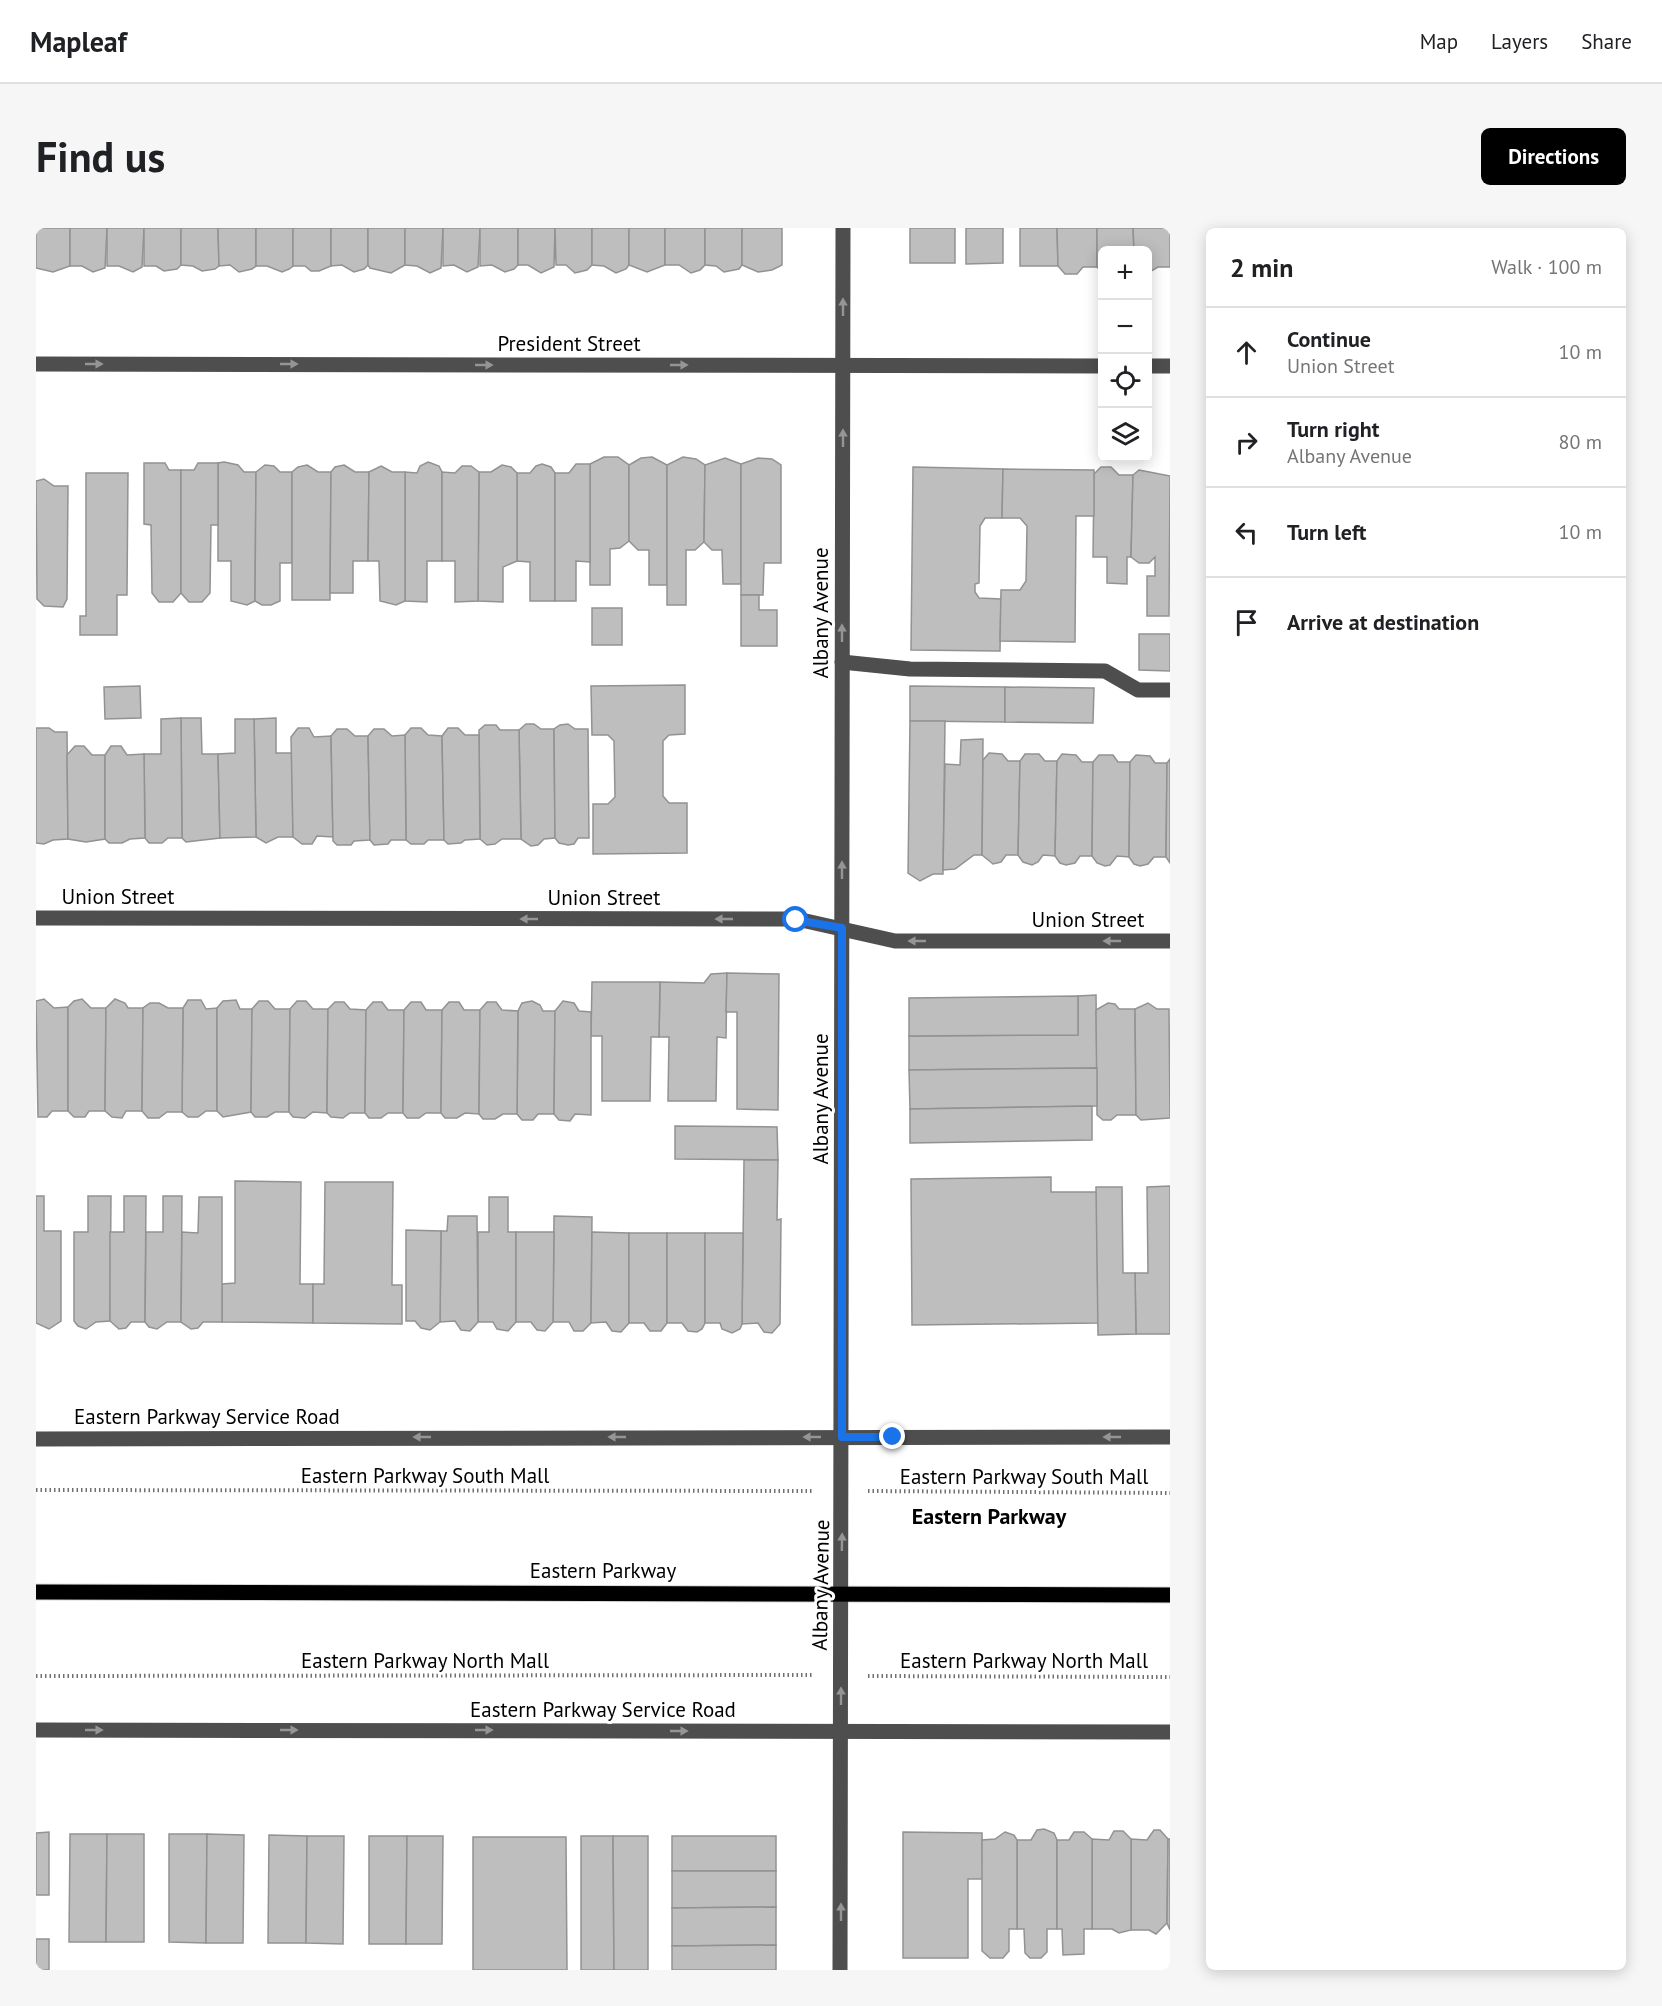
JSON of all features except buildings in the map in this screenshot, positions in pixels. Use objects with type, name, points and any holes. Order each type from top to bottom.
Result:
[{"type":"main road","name":"Eastern Parkway","points":[[36,1592],[1170,1595]]},
{"type":"street","name":"Albany Avenue","points":[[840,1970],[843,228]]},
{"type":"street","name":"President Street","points":[[36,364],[1098,366]]},
{"type":"street","points":[[1152,366],[1170,366]]},
{"type":"street","points":[[842,662],[910,669],[1105,671],[1138,690],[1170,690]]},
{"type":"street","name":"Union Street","points":[[36,918],[796,920],[895,940],[1170,941]]},
{"type":"street","name":"Eastern Parkway Service Road","points":[[36,1438],[1170,1437]]},
{"type":"street","name":"Eastern Parkway Service Road","points":[[36,1730],[1170,1732]]},
{"type":"path","name":"Eastern Parkway South Mall","points":[[36,1490],[814,1491]]},
{"type":"path","name":"Eastern Parkway South Mall","points":[[878,1491],[1170,1493]]},
{"type":"path","name":"Eastern Parkway North Mall","points":[[36,1676],[814,1675]]},
{"type":"path","name":"Eastern Parkway North Mall","points":[[878,1676],[1170,1677]]},
{"type":"district","name":"Eastern Parkway","points":[[989,1516]]},
{"type":"route","points":[[796,920],[842,928],[842,1437],[893,1437]]}]
